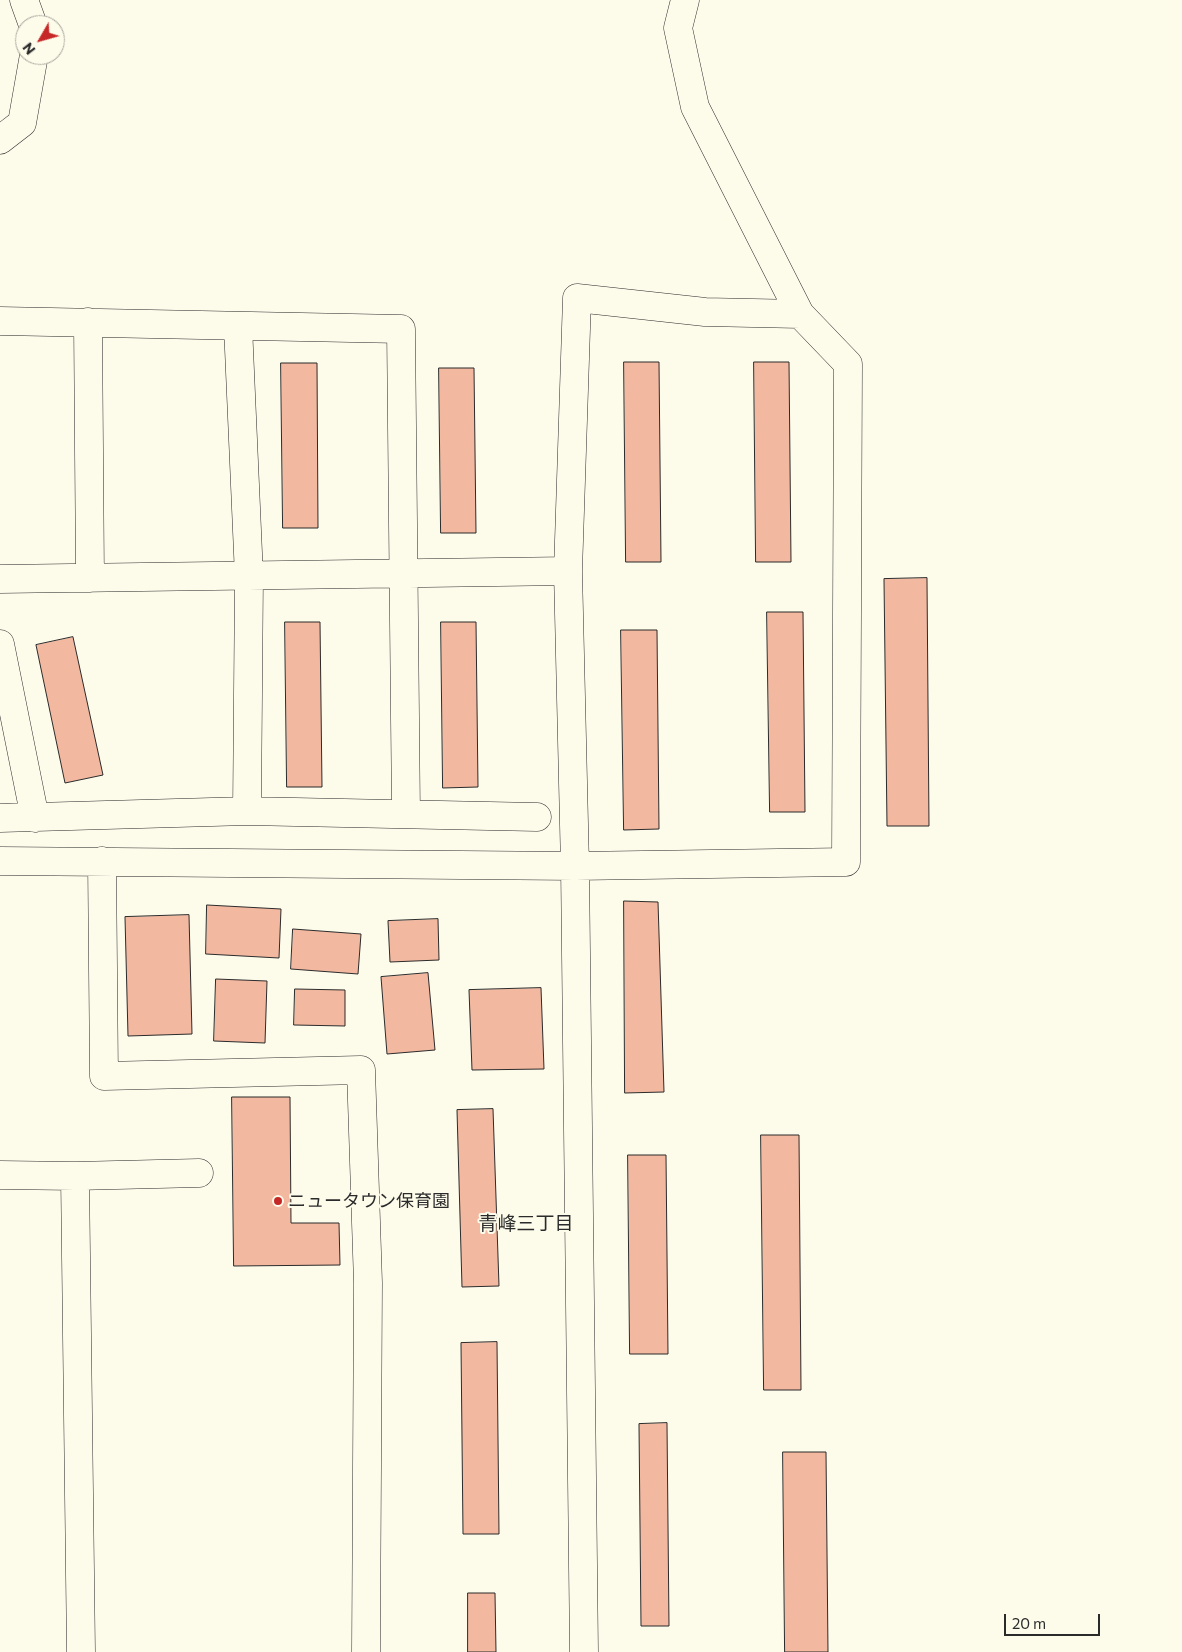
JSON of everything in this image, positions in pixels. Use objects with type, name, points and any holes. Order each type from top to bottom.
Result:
[{"type":"street","points":[[24,0],[29,15]]},
{"type":"street","points":[[0,860],[575,866],[846,862],[848,364],[800,314],[695,107],[678,28],[685,0]]},
{"type":"street","points":[[0,140],[22,123],[32,65]]},
{"type":"street","points":[[584,1652],[575,866],[568,571],[577,298],[705,312],[800,314]]},
{"type":"street","points":[[0,321],[401,329],[406,814]]},
{"type":"street","points":[[88,322],[90,578]]},
{"type":"street","points":[[238,326],[249,576],[247,811]]},
{"type":"street","points":[[0,579],[568,571]]},
{"type":"street","points":[[0,644],[35,818]]},
{"type":"street","points":[[0,818],[247,811],[537,817]]},
{"type":"street","points":[[102,861],[104,1076],[362,1070],[368,1283],[366,1652]]},
{"type":"street","points":[[0,1175],[75,1176],[200,1173]]},
{"type":"street","points":[[75,1176],[81,1652]]},
{"type":"building","points":[[624,362],[659,362],[661,562],[626,562]]},
{"type":"building","points":[[754,362],[789,362],[791,562],[756,562]]},
{"type":"building","points":[[281,363],[317,363],[318,528],[283,528]]},
{"type":"building","points":[[439,368],[474,368],[476,533],[441,533]]},
{"type":"building","points":[[927,578],[929,826],[887,826],[884,579]]},
{"type":"building","points":[[767,612],[803,612],[805,812],[770,812]]},
{"type":"building","points":[[285,622],[320,622],[322,787],[287,787]]},
{"type":"building","points":[[441,622],[476,622],[478,787],[443,788]]},
{"type":"building","points":[[621,630],[657,630],[659,829],[624,830]]},
{"type":"building","points":[[73,637],[103,775],[65,783],[36,645]]},
{"type":"building","points":[[624,901],[658,902],[664,1092],[625,1093]]},
{"type":"building","points":[[207,905],[281,909],[279,958],[206,954]]},
{"type":"building","points":[[189,915],[192,1034],[128,1036],[125,917]]},
{"type":"building","points":[[438,919],[439,960],[390,962],[388,921]]},
{"type":"building","points":[[293,929],[361,934],[358,974],[291,969]]},
{"type":"building","points":[[428,973],[435,1050],[387,1054],[381,977]]},
{"type":"building","points":[[216,979],[267,981],[265,1043],[214,1041]]},
{"type":"building","points":[[541,988],[544,1069],[472,1070],[469,990]]},
{"type":"building","points":[[295,989],[345,990],[345,1026],[294,1025]]},
{"type":"building","points":[[232,1097],[290,1097],[291,1223],[339,1223],[340,1265],[234,1266]]},
{"type":"building","points":[[493,1109],[499,1286],[462,1287],[457,1110]]},
{"type":"building","points":[[761,1135],[799,1135],[801,1390],[764,1390]]},
{"type":"building","points":[[628,1155],[666,1155],[668,1354],[630,1354]]},
{"type":"building","points":[[497,1342],[499,1534],[463,1534],[461,1343]]},
{"type":"building","points":[[667,1423],[669,1626],[641,1626],[639,1424]]},
{"type":"building","points":[[783,1452],[826,1452],[828,1652],[785,1652]]},
{"type":"building","points":[[468,1593],[495,1593],[496,1652],[468,1652]]},
{"type":"place","name":"ニュータウン保育園","points":[[278,1201]]},
{"type":"district","name":"青峰三丁目","points":[[526,1224]]}]
